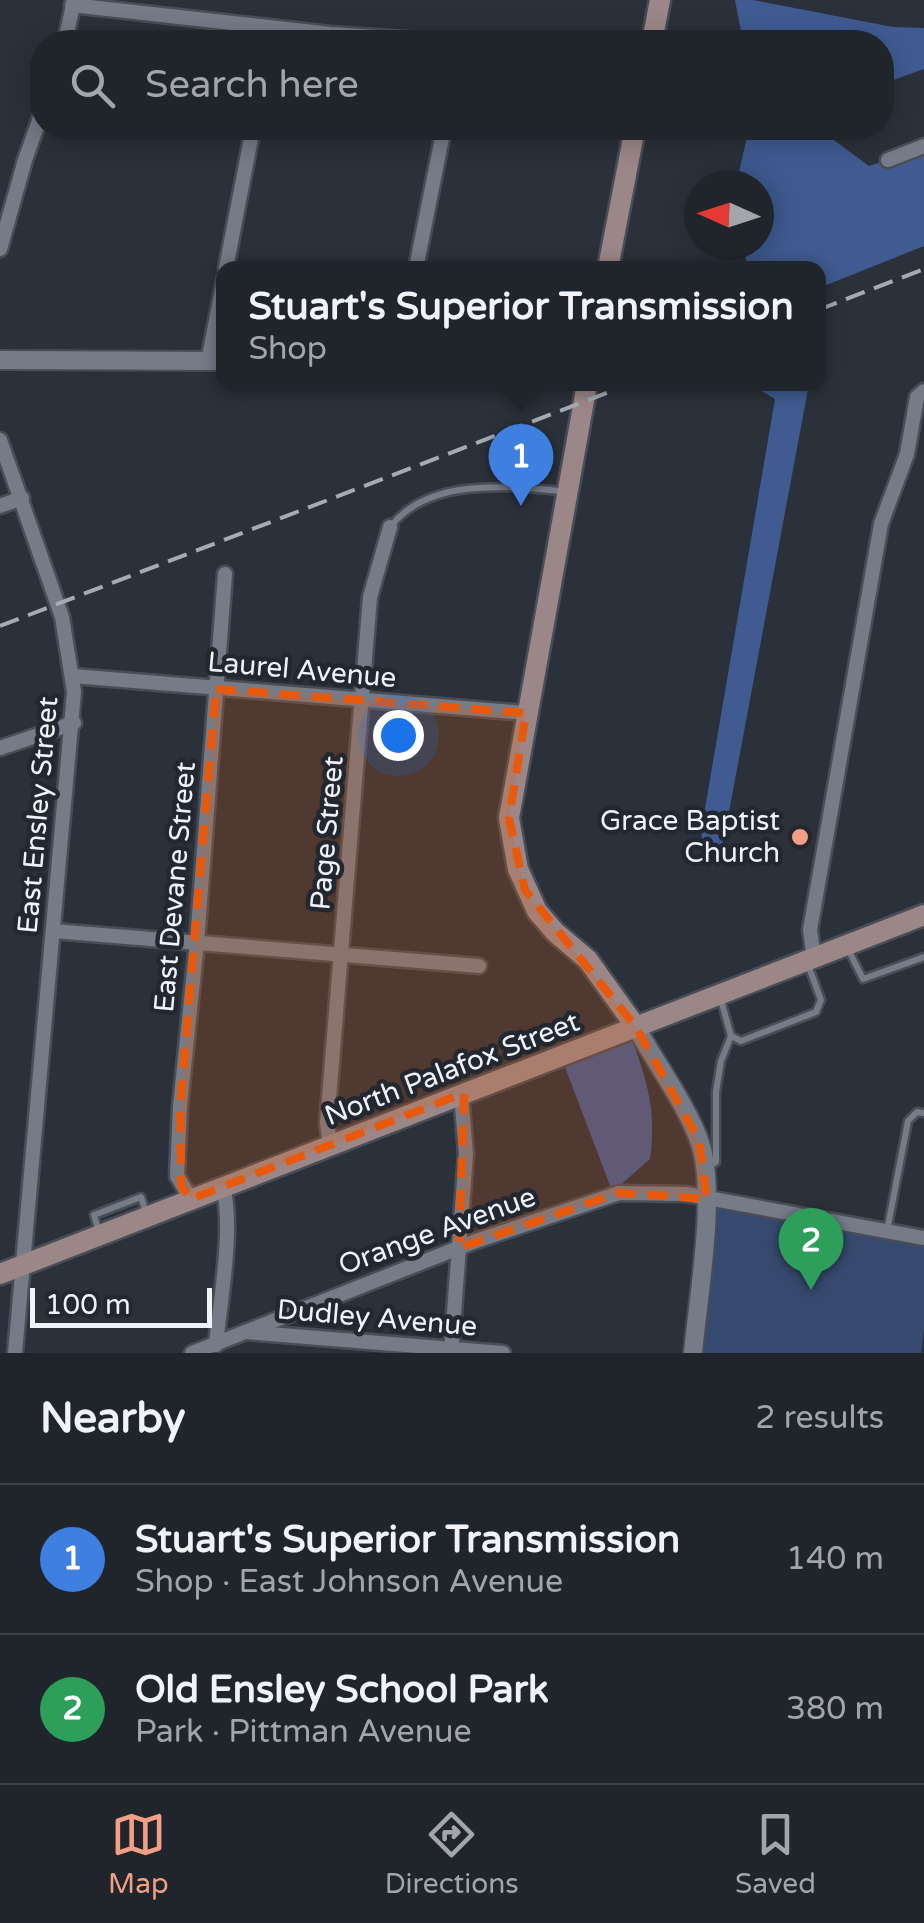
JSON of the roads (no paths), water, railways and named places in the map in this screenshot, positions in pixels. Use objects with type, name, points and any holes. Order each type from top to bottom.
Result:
[{"type":"main road","points":[[654,30],[660,0]]},
{"type":"main road","points":[[609,261],[633,140]]},
{"type":"main road","points":[[586,391],[510,818],[518,868],[537,911],[588,960],[636,1027]]},
{"type":"main road","name":"North Palafox Street","points":[[0,1274],[924,914]]},
{"type":"street","points":[[67,30],[73,2],[299,30]]},
{"type":"street","points":[[0,248],[32,140]]},
{"type":"street","points":[[227,261],[250,140]]},
{"type":"street","points":[[417,261],[442,140]]},
{"type":"street","points":[[888,160],[924,146]]},
{"type":"street","points":[[0,360],[216,361]]},
{"type":"street","points":[[810,959],[810,930],[881,524],[906,454],[918,397],[924,391]]},
{"type":"street","name":"East Ensley Street","points":[[0,440],[62,617],[73,676],[74,723],[14,1353]]},
{"type":"street","points":[[0,506],[22,498]]},
{"type":"street","name":"Page Street","points":[[330,1145],[326,1123],[370,597],[390,527]]},
{"type":"street","name":"East Devane Street","points":[[190,1199],[181,1186],[176,1165],[225,574]]},
{"type":"street","name":"Laurel Avenue","points":[[73,676],[526,713]]},
{"type":"street","points":[[0,748],[74,723]]},
{"type":"street","points":[[54,932],[478,966]]},
{"type":"street","points":[[636,1027],[699,1140],[706,1166],[707,1198],[693,1353]]},
{"type":"street","points":[[451,1351],[466,1154],[462,1094]]},
{"type":"street","points":[[216,1348],[224,1254],[224,1187]]},
{"type":"street","name":"Orange Avenue","points":[[192,1353],[216,1348],[246,1332],[460,1248],[619,1192],[707,1198],[924,1238]]},
{"type":"street","name":"Dudley Avenue","points":[[246,1332],[503,1353]]},
{"type":"lane","points":[[390,527],[416,503],[461,489],[566,492]]},
{"type":"lane","points":[[846,945],[863,979],[924,957]]},
{"type":"lane","points":[[731,1036],[742,1041],[816,1012],[821,1000],[810,959]]},
{"type":"lane","points":[[706,1166],[716,1162],[716,1092],[720,1061],[731,1036],[720,994]]},
{"type":"lane","points":[[887,1232],[908,1121],[916,1112],[924,1113]]},
{"type":"railway","points":[[826,307],[924,269]]},
{"type":"railway","points":[[0,626],[612,391]]},
{"type":"place","name":"Stuart's Superior Transmission","points":[[521,506]]},
{"type":"place","name":"Grace Baptist Church","points":[[800,837]]},
{"type":"place","name":"Old Ensley School Park","points":[[811,1290]]}]
